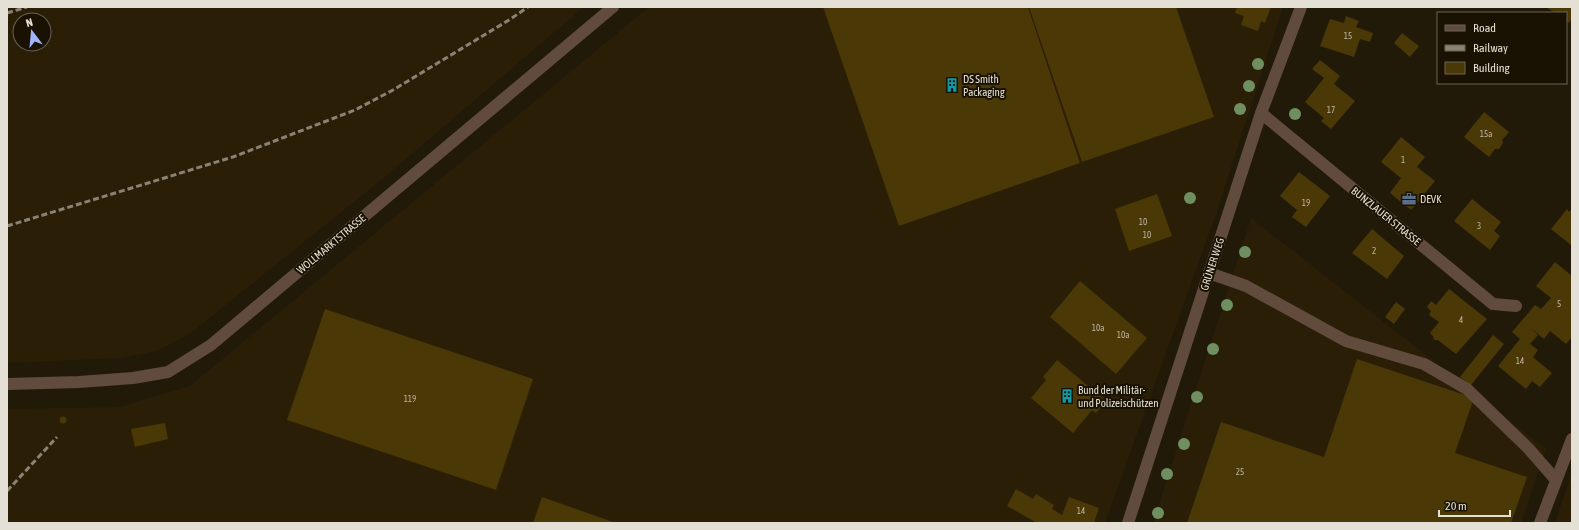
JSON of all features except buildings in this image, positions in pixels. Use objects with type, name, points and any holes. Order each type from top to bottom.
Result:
[{"type":"street","name":"WOLLMARKTSTRASSE","points":[[7,384],[79,382],[133,378],[168,372],[188,360],[211,345],[613,7]]},
{"type":"street","name":"GRÜNER WEG","points":[[1128,523],[1261,114],[1302,7]]},
{"type":"street","name":"BUNZLAUER STRASSE","points":[[1261,114],[1493,304],[1516,306]]},
{"type":"street","points":[[1209,273],[1246,286],[1346,341],[1424,364],[1467,389],[1528,448],[1556,480]]},
{"type":"street","points":[[1540,523],[1556,480],[1567,465],[1572,439]]},
{"type":"shaded area","points":[[7,7],[584,7],[381,180],[191,333],[157,351],[120,358],[7,363]]},
{"type":"shaded area","points":[[649,7],[1283,7],[1217,211],[1105,523],[7,523],[7,409],[120,407],[190,386]]},
{"type":"shaded area","points":[[1251,218],[1546,449],[1521,523],[1153,523]]},
{"type":"shaded area","points":[[1572,472],[1572,523],[1555,523]]},
{"type":"railway","points":[[7,13],[27,7]]},
{"type":"railway","points":[[7,226],[233,157],[355,110],[393,90],[528,7]]},
{"type":"railway","points":[[7,491],[57,437]]},
{"type":"place","name":"DS Smith Packaging","points":[[952,85]]},
{"type":"place","name":"DEVK","points":[[1409,199]]},
{"type":"place","name":"Bund der Militär- und Polizeischützen","points":[[1067,396]]}]
